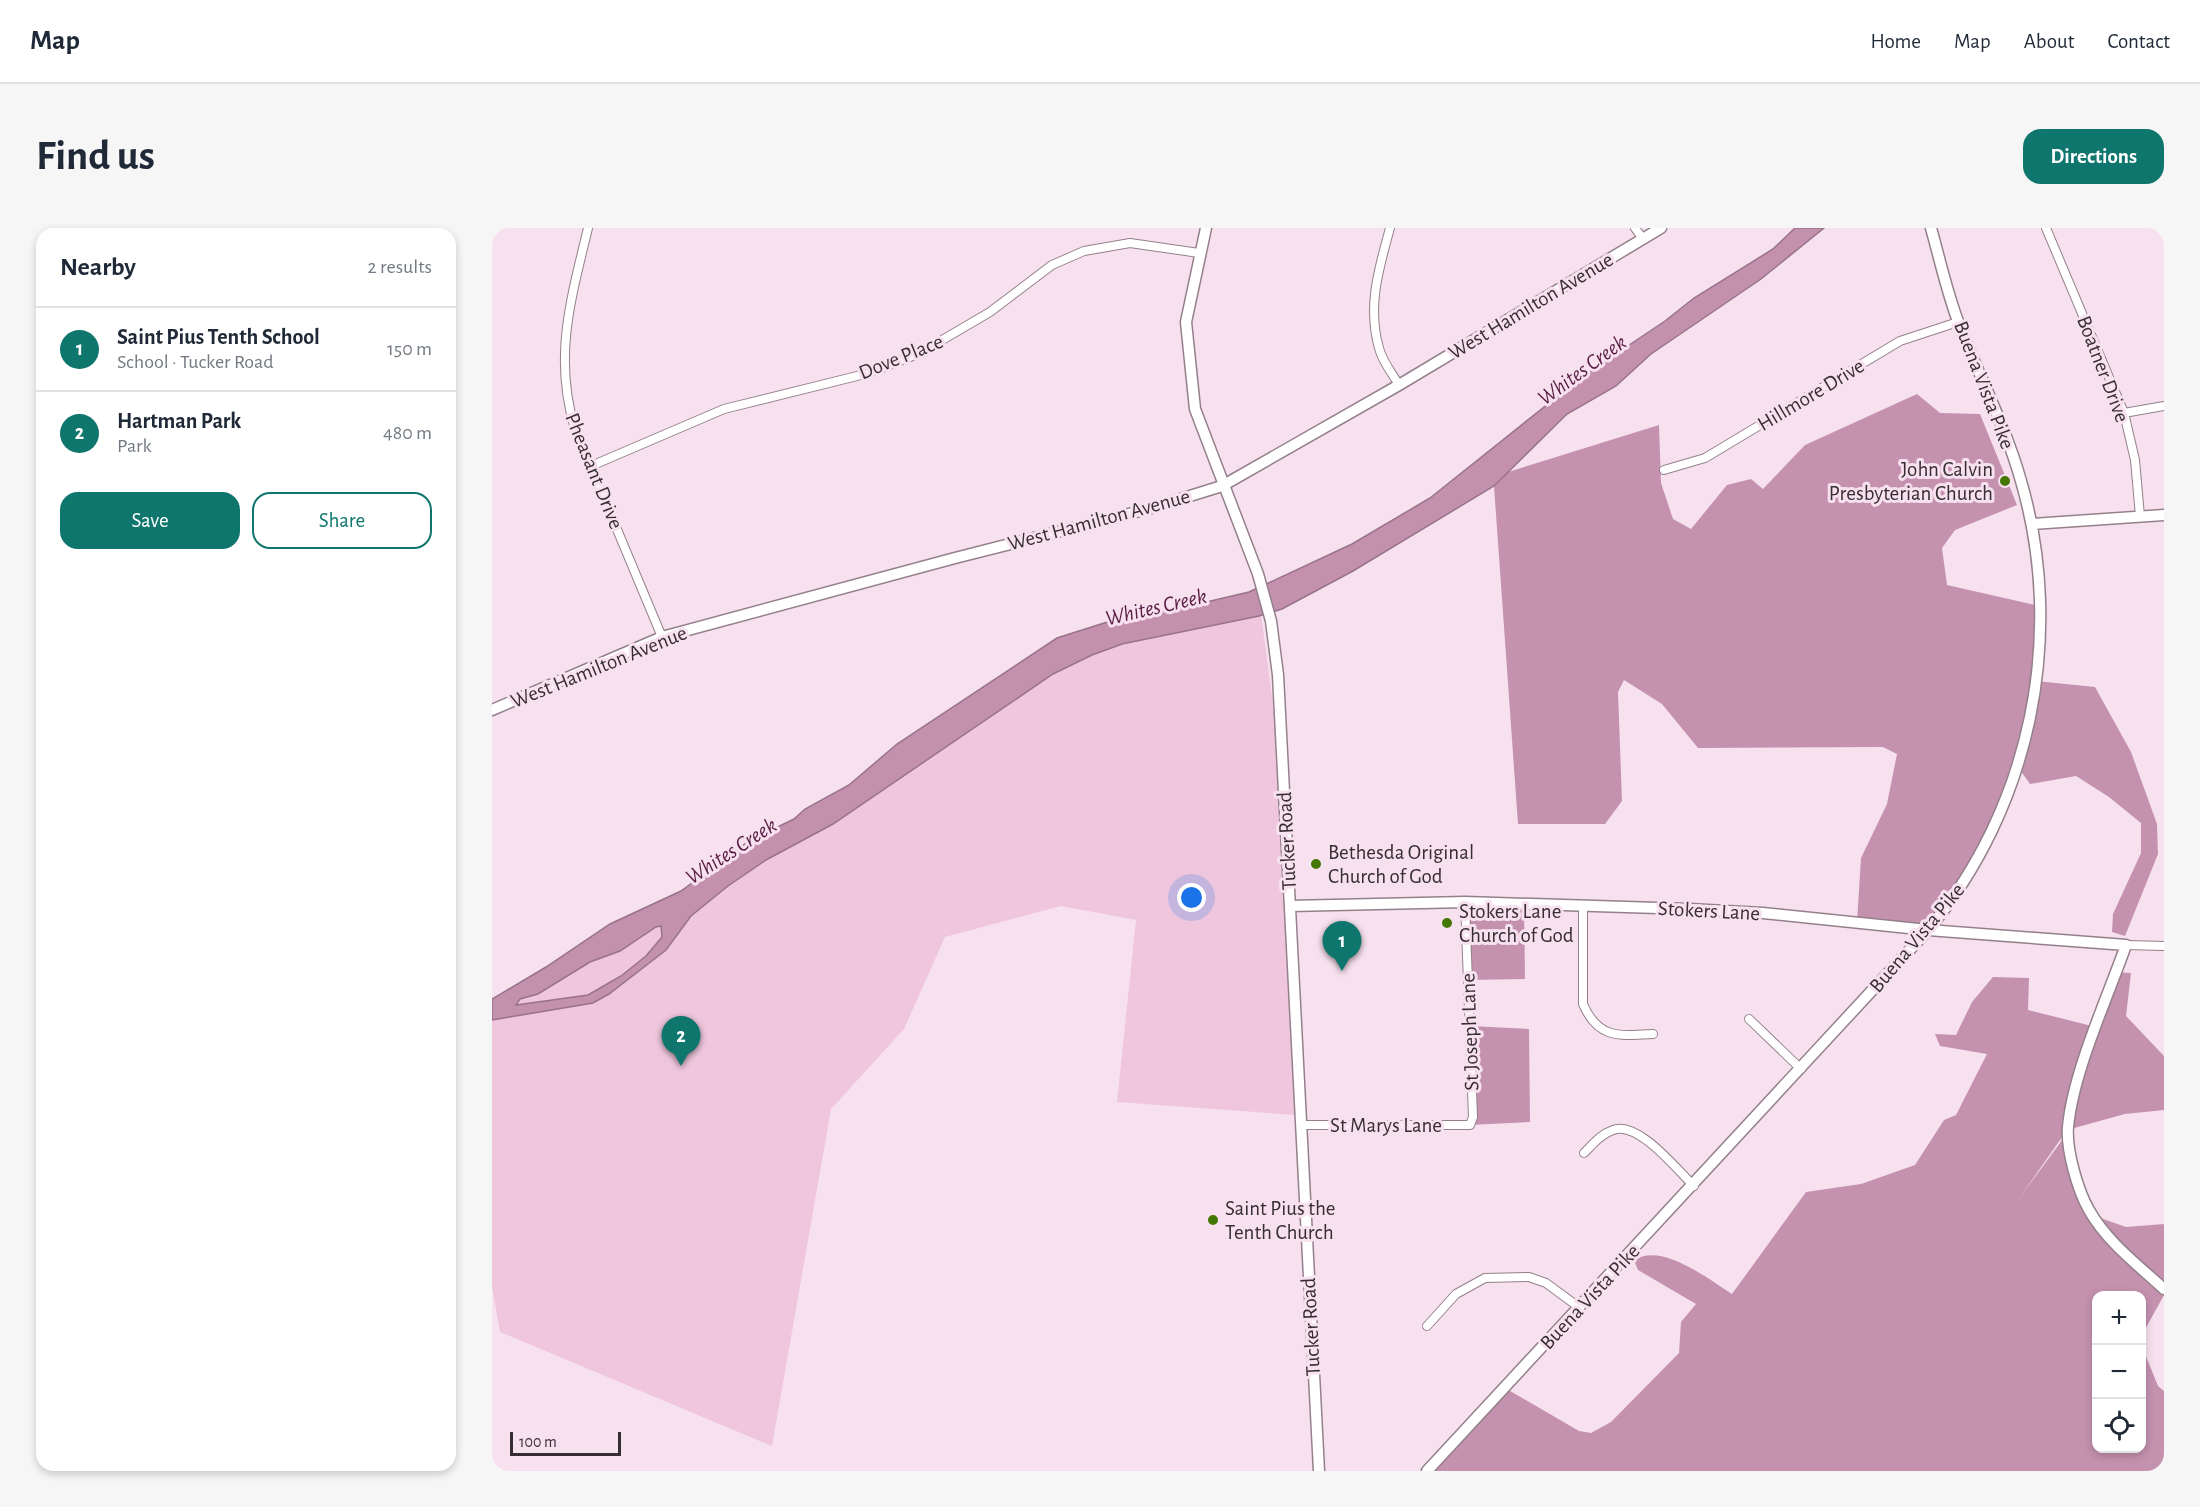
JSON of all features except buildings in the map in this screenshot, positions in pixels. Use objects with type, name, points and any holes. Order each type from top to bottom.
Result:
[{"type":"street","name":"Pheasant Drive","points":[[588,228],[566,326],[564,378],[568,405],[662,637]]},
{"type":"street","name":"Tucker Road","points":[[1206,228],[1186,322],[1194,409],[1258,574],[1271,621],[1278,675],[1319,1471]]},
{"type":"street","points":[[1390,228],[1375,286],[1372,317],[1379,350],[1399,385]]},
{"type":"street","points":[[1635,228],[1643,239]]},
{"type":"street","name":"West Hamilton Avenue","points":[[492,710],[662,637],[1148,509],[1222,486],[1399,385],[1661,228]]},
{"type":"street","name":"Buena Vista Pike","points":[[1427,1471],[1694,1186],[1928,930],[1959,890],[1999,818],[2018,767],[2032,714],[2040,645],[2032,524],[2021,480],[1958,322],[1931,228]]},
{"type":"street","name":"Boatner Drive","points":[[2046,228],[2124,413],[2134,460],[2140,516]]},
{"type":"street","name":"Dove Place","points":[[591,466],[724,409],[869,373],[920,353],[990,312],[1052,265],[1084,251],[1130,243],[1199,253]]},
{"type":"street","name":"Hillmore Drive","points":[[1664,470],[1713,453],[1900,341],[1958,322]]},
{"type":"street","points":[[2124,413],[2164,406]]},
{"type":"street","points":[[2032,524],[2164,515]]},
{"type":"street","name":"Stokers Lane","points":[[1290,906],[1465,902],[1763,913],[1928,930],[2126,945]]},
{"type":"street","name":"St Joseph Lane","points":[[1465,902],[1473,1117],[1470,1125]]},
{"type":"street","points":[[1583,906],[1583,1004],[1589,1017],[1598,1027],[1612,1034],[1653,1034]]},
{"type":"street","points":[[2164,946],[2126,945],[2073,1093],[2067,1130],[2074,1173],[2088,1210],[2110,1240],[2164,1289]]},
{"type":"street","points":[[1749,1019],[1801,1069]]},
{"type":"street","name":"St Marys Lane","points":[[1301,1125],[1470,1125]]},
{"type":"street","points":[[1584,1153],[1609,1132],[1615,1129],[1629,1129],[1641,1134],[1694,1186]]},
{"type":"street","points":[[1427,1326],[1456,1294],[1485,1278],[1529,1277],[1546,1283],[1580,1308]]},
{"type":"shaded area","points":[[1795,228],[1824,228],[1761,279],[1651,354],[1616,386],[1567,414],[1494,486],[1353,571],[1282,609],[1259,616],[1122,644],[1092,655],[1053,674],[833,824],[766,860],[728,886],[691,916],[666,950],[609,994],[593,1003],[492,1020],[492,999],[546,967],[610,924],[681,891],[749,841],[794,819],[805,809],[849,785],[897,744],[1057,638],[1145,610],[1181,608],[1249,592],[1352,544],[1430,498],[1583,376],[1665,321],[1694,298],[1773,249]],"holes":[[[661,926],[662,937],[646,956],[621,976],[588,995],[516,1005],[520,999],[538,994],[590,962],[620,951],[656,927]]]},
{"type":"shaded area","points":[[1917,394],[1940,413],[1980,414],[2017,505],[1955,530],[1942,548],[1947,585],[2039,606],[2036,681],[2095,687],[2131,752],[2157,824],[2158,854],[2125,936],[2112,932],[2113,914],[2141,853],[2141,823],[2109,797],[2076,776],[2030,784],[2018,767],[1999,818],[1928,930],[1857,922],[1861,858],[1887,804],[1897,754],[1883,747],[1698,748],[1662,704],[1624,680],[1618,692],[1622,801],[1605,824],[1518,824],[1494,486],[1508,472],[1659,425],[1661,483],[1673,519],[1691,529],[1727,485],[1751,479],[1763,489],[1805,445]]},
{"type":"shaded area","points":[[1261,614],[1276,726],[1295,1115],[1117,1102],[1136,920],[1061,906],[945,937],[904,1029],[831,1109],[772,1446],[500,1332],[492,1287],[492,1011],[949,727],[1108,644]]},
{"type":"shaded area","points":[[1465,902],[1524,904],[1525,979],[1468,980]]},
{"type":"shaded area","points":[[2116,972],[2131,973],[2126,1016],[2164,1056],[2164,1110],[2125,1114],[2067,1130],[2018,1200],[2068,1132],[2092,1215],[2126,1227],[2164,1224],[2164,1295],[2146,1328],[2146,1291],[2092,1291],[2092,1453],[2146,1453],[2146,1356],[2158,1386],[2164,1391],[2164,1471],[1427,1471],[1505,1388],[1579,1431],[1591,1433],[1611,1422],[1679,1353],[1681,1322],[1696,1304],[1638,1270],[1634,1260],[1645,1256],[1671,1259],[1698,1272],[1732,1294],[1806,1192],[1861,1184],[1915,1165],[1944,1120],[1956,1115],[1987,1054],[1940,1046],[1935,1034],[1956,1035],[1972,1002],[1993,977],[2029,978],[2028,1010],[2096,1027]]},
{"type":"shaded area","points":[[1470,1026],[1529,1029],[1530,1122],[1470,1125]]},
{"type":"place","name":"John Calvin Presbyterian Church","points":[[2005,481]]},
{"type":"place","name":"Bethesda Original Church of God","points":[[1316,864]]},
{"type":"place","name":"Stokers Lane Church of God","points":[[1447,923]]},
{"type":"place","name":"Saint Pius Tenth School","points":[[1342,971]]},
{"type":"place","name":"Hartman Park","points":[[681,1066]]},
{"type":"place","name":"Saint Pius the Tenth Church","points":[[1213,1220]]},
{"type":"water label","name":"Whites Creek","points":[[1582,370]]},
{"type":"water label","name":"Whites Creek","points":[[1156,607]]},
{"type":"water label","name":"Whites Creek","points":[[731,851]]}]
